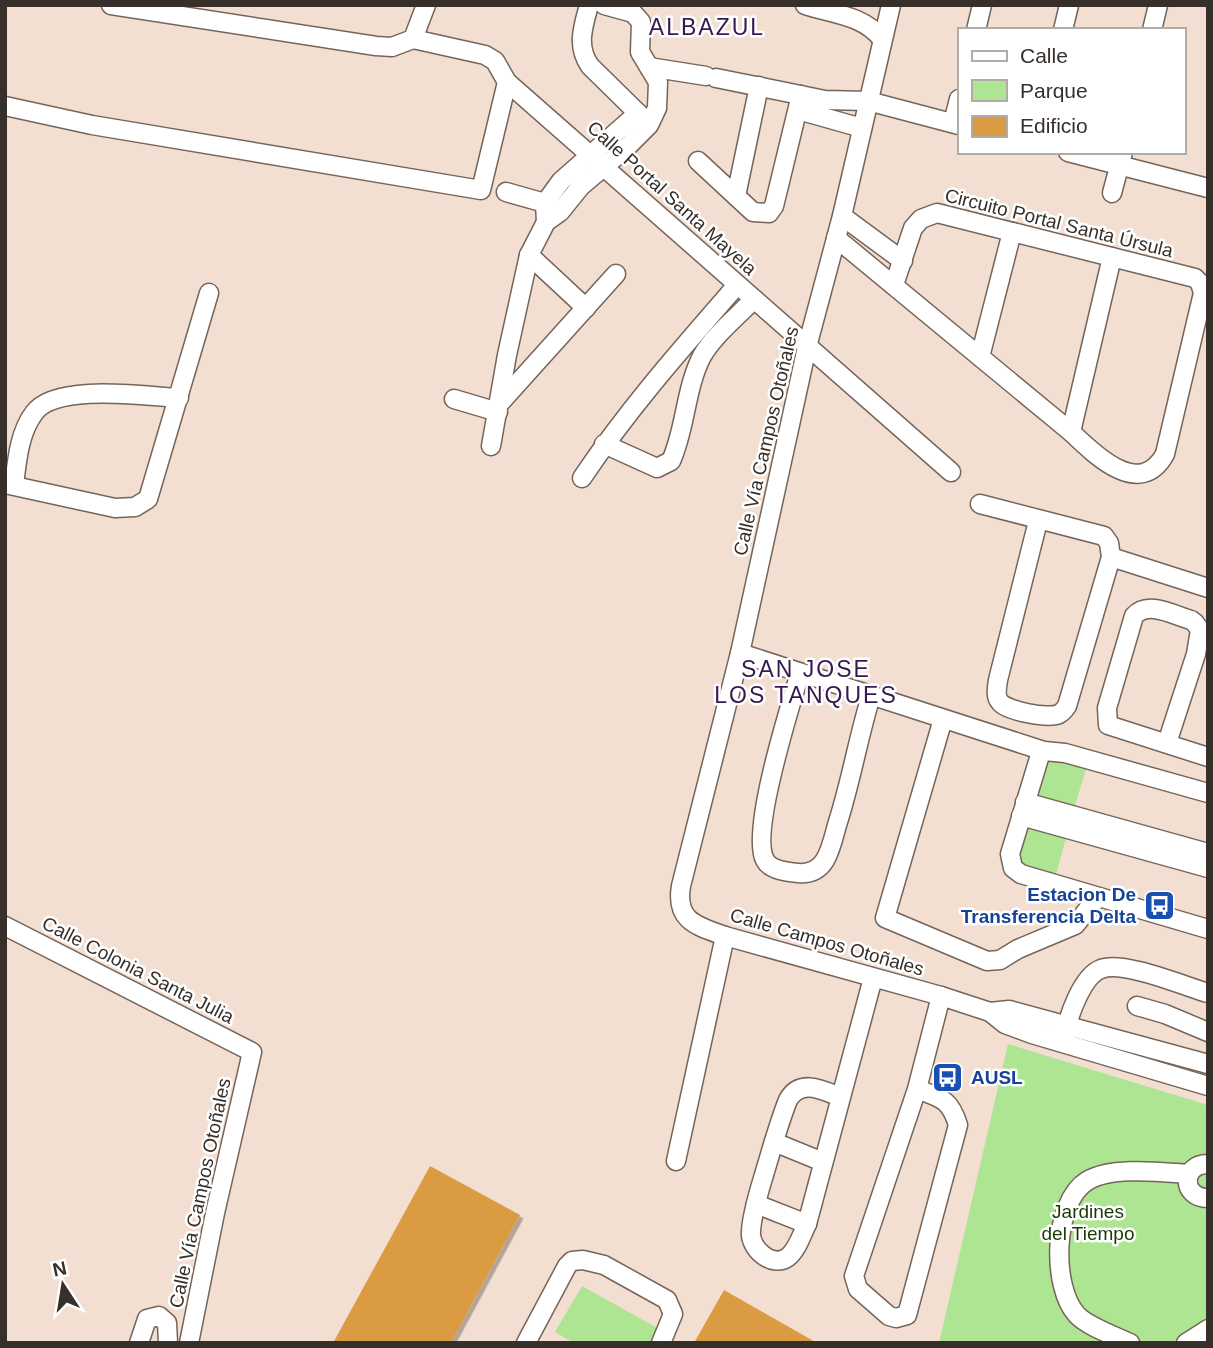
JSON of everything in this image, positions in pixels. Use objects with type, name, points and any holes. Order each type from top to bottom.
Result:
[{"type":"street","points":[[111,5],[392,47],[413,39],[426,5]]},
{"type":"street","points":[[589,5],[582,33],[583,56],[644,119]]},
{"type":"street","points":[[491,446],[529,255],[551,212],[561,181],[574,168],[657,108],[658,82],[640,52],[642,31],[638,17],[626,10],[604,5]]},
{"type":"street","name":"Calle Vía Campos Otoñales","points":[[681,886],[740,653],[807,347],[842,216],[891,5]]},
{"type":"street","points":[[976,28],[982,5]]},
{"type":"street","points":[[1063,28],[1069,5]]},
{"type":"street","points":[[1152,28],[1158,5]]},
{"type":"street","points":[[816,7],[859,20],[882,39]]},
{"type":"street","name":"Calle Portal Santa Mayela","points":[[413,39],[485,55],[495,61],[507,82],[951,472]]},
{"type":"street","points":[[649,67],[759,86],[862,128]]},
{"type":"street","points":[[5,106],[92,125],[481,190],[507,82]]},
{"type":"street","points":[[736,196],[759,86]]},
{"type":"street","points":[[799,102],[868,101],[956,124]]},
{"type":"street","points":[[698,161],[753,212],[769,213],[774,206],[799,102]]},
{"type":"street","points":[[551,212],[606,167],[644,119]]},
{"type":"street","points":[[1083,154],[1121,159],[1208,188]]},
{"type":"street","points":[[1112,193],[1121,159]]},
{"type":"street","points":[[506,192],[551,212]]},
{"type":"street","name":"Circuito Portal Santa Úrsula","points":[[836,238],[1071,432],[1098,458],[1121,471],[1140,472],[1156,465],[1165,454],[1203,293],[1195,278],[937,213],[921,219],[914,228],[894,285]]},
{"type":"street","points":[[842,216],[904,261]]},
{"type":"street","points":[[980,357],[1012,232]]},
{"type":"street","points":[[529,255],[586,308]]},
{"type":"street","points":[[1071,432],[1112,257]]},
{"type":"street","points":[[499,408],[616,274]]},
{"type":"street","points":[[582,478],[604,444],[737,285]]},
{"type":"street","points":[[179,398],[89,394],[59,397],[46,402],[34,412],[28,425],[10,484],[116,509],[142,504],[148,499],[179,398],[209,293]]},
{"type":"street","points":[[604,444],[657,468],[671,461],[683,427],[693,378],[703,355],[754,299]]},
{"type":"street","points":[[507,355],[531,370]]},
{"type":"street","points":[[672,360],[693,378]]},
{"type":"street","points":[[454,399],[499,408]]},
{"type":"street","points":[[980,503],[1038,521],[1104,536],[1109,543],[1111,557],[1067,706],[1059,715],[1048,716],[1008,708],[1002,705],[998,698],[998,680],[1038,521]]},
{"type":"street","points":[[1111,557],[1208,588]]},
{"type":"street","points":[[1167,743],[1202,656],[1200,630],[1195,623],[1153,609],[1139,610],[1134,616],[1107,708],[1107,722],[1111,727],[1208,757]]},
{"type":"street","points":[[740,653],[1044,751],[1065,753],[1208,793]]},
{"type":"street","points":[[800,673],[772,768],[762,831],[763,858],[778,869],[811,872],[827,858],[842,811],[871,696]]},
{"type":"street","points":[[943,719],[885,918],[987,961],[1000,960],[1018,949],[1075,925],[1098,897]]},
{"type":"street","points":[[1044,751],[1040,755],[1010,853],[1013,868],[1021,874],[1208,929]]},
{"type":"street","points":[[1023,809],[1208,853]]},
{"type":"street","points":[[1023,809],[1208,868]]},
{"type":"street","name":"Calle Campos Otoñales","points":[[681,886],[679,904],[689,920],[700,927],[941,996],[990,1012],[1004,1024],[1063,1044],[1208,1086]]},
{"type":"street","name":"Calle Colonia Santa Julia","points":[[5,926],[252,1052]]},
{"type":"street","points":[[676,1161],[725,936]]},
{"type":"street","points":[[1063,1044],[1067,1025],[1085,983],[1100,969],[1121,966],[1208,993]]},
{"type":"street","points":[[840,1097],[817,1087],[799,1089],[788,1100],[756,1204],[751,1239],[758,1252],[768,1257],[779,1260],[790,1255],[807,1224],[873,978]]},
{"type":"street","points":[[917,1089],[944,1099],[953,1109],[958,1125],[907,1315],[896,1318],[889,1316],[858,1289],[854,1276],[917,1089],[941,996]]},
{"type":"street","points":[[1137,1006],[1165,1014],[1208,1032]]},
{"type":"street","name":"Calle Campos Otoñales","points":[[990,1012],[1009,1010],[1208,1064]]},
{"type":"street","name":"Calle Vía Campos Otoñales","points":[[189,1343],[252,1052]]},
{"type":"street","points":[[774,1142],[823,1162]]},
{"type":"street","points":[[1208,1164],[1196,1166],[1189,1174],[1188,1185],[1199,1197],[1208,1198]]},
{"type":"street","points":[[1130,1343],[1077,1316],[1069,1303],[1059,1271],[1067,1204],[1087,1181],[1098,1177],[1150,1171],[1189,1174]]},
{"type":"street","points":[[756,1204],[807,1224]]},
{"type":"street","points":[[526,1343],[567,1266],[572,1261],[583,1259],[604,1265],[667,1300],[673,1314],[661,1343]]},
{"type":"street","points":[[139,1343],[147,1319],[159,1316],[167,1322],[168,1343]]},
{"type":"street","points":[[1186,1343],[1208,1329]]},
{"type":"green space","points":[[1050,759],[1086,769],[1074,809],[1036,796],[1040,776]]},
{"type":"green space","points":[[1029,823],[1067,835],[1056,874],[1023,866],[1018,849]]},
{"type":"green space","name":"Jardines del Tiempo","points":[[1008,1044],[1208,1105],[1208,1343],[939,1343]]},
{"type":"green space","points":[[582,1286],[659,1329],[652,1343],[574,1343],[555,1332]]},
{"type":"building","points":[[430,1166],[520,1215],[451,1343],[333,1343]]},
{"type":"building","points":[[724,1290],[817,1343],[694,1343]]},
{"type":"place","name":"Estacion De Transferencia Delta","points":[[1159,905]]},
{"type":"place","name":"AUSL","points":[[948,1077]]},
{"type":"district","name":"ALBAZUL","points":[[707,27]]},
{"type":"district","name":"SAN JOSE LOS TANQUES","points":[[806,682]]}]
